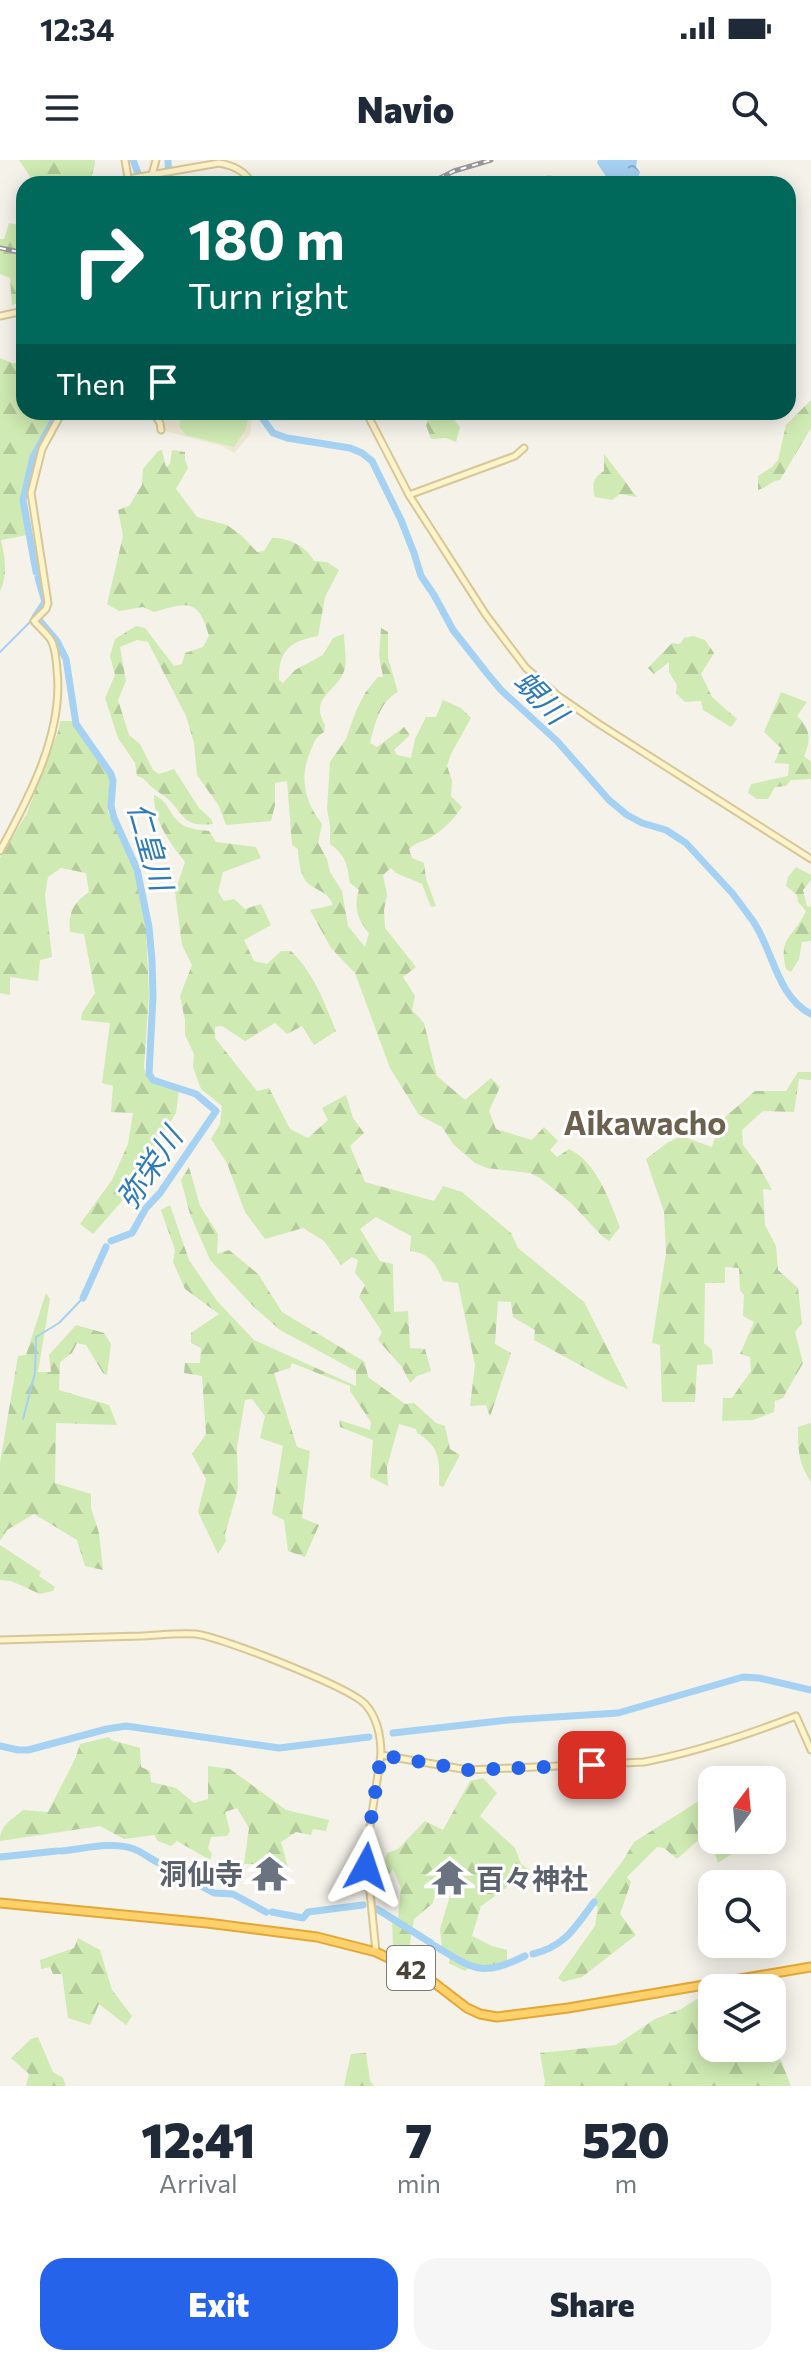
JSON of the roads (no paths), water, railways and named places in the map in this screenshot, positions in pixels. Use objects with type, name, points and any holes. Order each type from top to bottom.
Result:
[{"type":"highway","name":"42","points":[[0,1903],[306,1935],[376,1952],[424,1975],[467,2008],[497,2017],[811,1967]]},
{"type":"main road","points":[[148,175],[156,160]]},
{"type":"main road","points":[[144,176],[219,163],[233,166],[246,176]]},
{"type":"main road","points":[[0,851],[27,802],[55,721],[59,688],[55,654],[52,642],[34,621],[48,603],[31,493],[42,449],[58,420]]},
{"type":"main road","points":[[158,420],[161,430]]},
{"type":"main road","points":[[370,420],[409,495],[486,615],[515,654],[542,683],[599,724],[811,859]]},
{"type":"main road","points":[[409,495],[515,456],[524,448]]},
{"type":"main road","points":[[0,1640],[196,1634],[318,1678],[365,1704],[374,1717],[381,1742],[366,1852],[376,1952]]},
{"type":"main road","points":[[381,1755],[468,1770],[644,1762],[748,1735],[796,1716],[811,1750]]},
{"type":"water","points":[[598,160],[637,160],[636,167],[640,172],[639,176],[606,176]]},
{"type":"waterway","name":"仁皇川","points":[[133,160],[139,176]]},
{"type":"waterway","name":"蜆川","points":[[168,160],[169,176]]},
{"type":"waterway","name":"仁皇川","points":[[36,572],[23,500],[33,457],[54,420]]},
{"type":"waterway","name":"蜆川","points":[[264,420],[273,433],[350,448],[372,461],[401,520],[421,576],[453,630],[486,672],[501,690],[557,741],[609,800],[627,815],[666,830],[686,843],[733,894],[753,921],[783,985],[790,996],[811,1014]]},
{"type":"waterway","name":"仁皇川","points":[[35,617],[45,602],[38,578]]},
{"type":"waterway","points":[[0,652],[33,619]]},
{"type":"waterway","name":"仁皇川","points":[[40,621],[57,641],[66,659],[76,724],[111,774],[114,818],[137,869],[149,927],[152,960],[149,1074],[153,1080],[196,1094],[216,1111],[160,1193],[146,1208],[132,1233],[111,1241]]},
{"type":"waterway","name":"弥栄川","points":[[83,1298],[106,1247]]},
{"type":"waterway","points":[[23,1419],[35,1373],[36,1337],[59,1323],[83,1298]]},
{"type":"waterway","points":[[393,1733],[508,1720],[618,1713],[743,1677],[811,1690]]},
{"type":"waterway","points":[[0,1746],[28,1750],[126,1726],[279,1748],[369,1737]]},
{"type":"waterway","points":[[61,1851],[98,1846],[125,1847],[157,1862]]},
{"type":"waterway","points":[[0,1857],[57,1851]]},
{"type":"waterway","points":[[161,1864],[214,1893],[233,1894],[266,1912]]},
{"type":"waterway","points":[[533,1954],[562,1941],[594,1902]]},
{"type":"waterway","points":[[272,1912],[303,1918],[308,1912],[363,1905]]},
{"type":"waterway","points":[[377,1909],[431,1943]]},
{"type":"waterway","points":[[435,1946],[478,1968],[498,1967],[525,1956]]},
{"type":"railway","points":[[444,176],[491,160]]},
{"type":"railway","points":[[0,248],[16,251]]},
{"type":"place","name":"洞仙寺","points":[[269,1873]]},
{"type":"place","name":"百々神社","points":[[450,1878]]},
{"type":"district","name":"Aikawacho","points":[[645,1122]]}]
